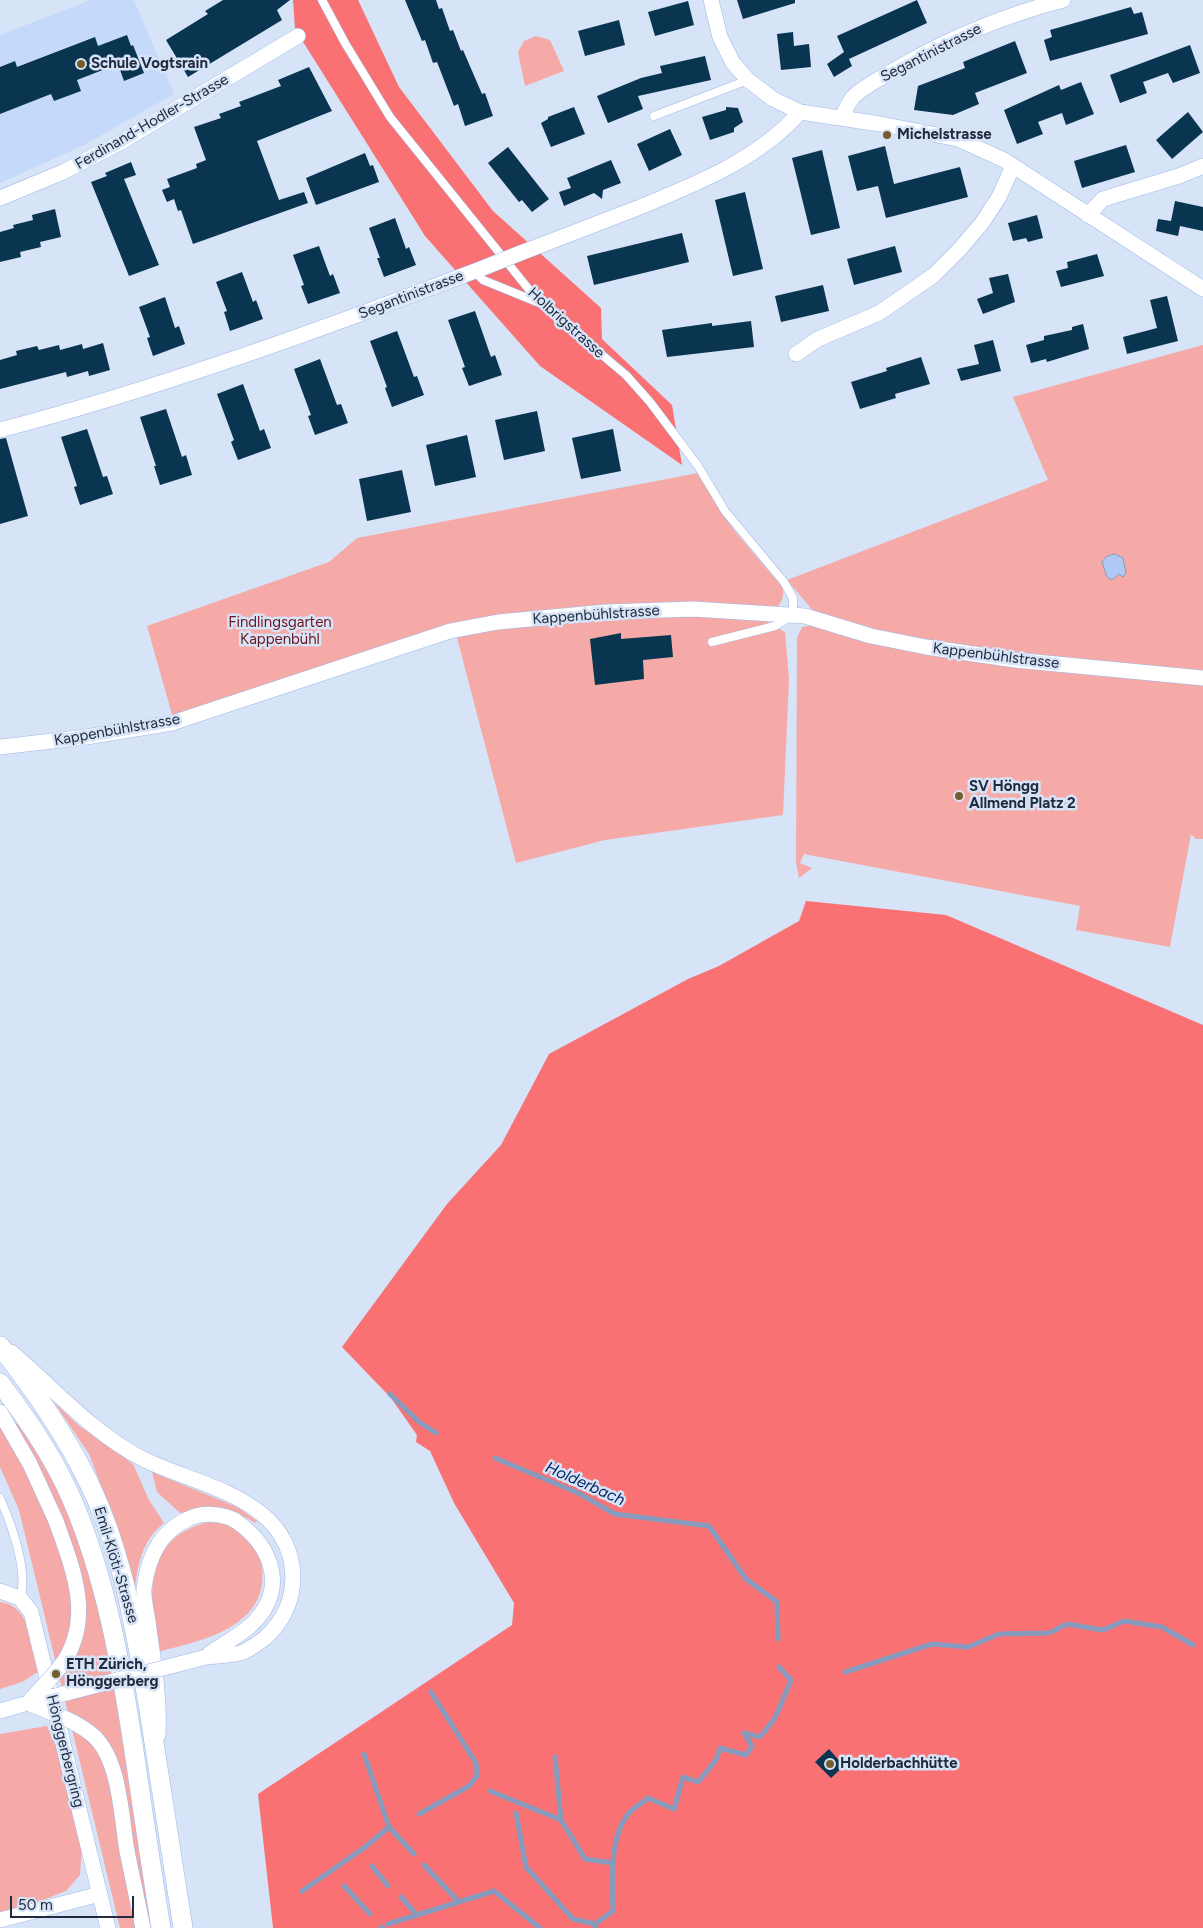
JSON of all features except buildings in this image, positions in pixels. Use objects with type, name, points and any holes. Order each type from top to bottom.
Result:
[{"type":"street","points":[[711,0],[720,37],[733,63],[748,80],[773,99],[800,112],[842,117],[958,139],[1013,166],[1203,289]]},
{"type":"street","name":"Segantinistrasse","points":[[842,117],[852,98],[864,88],[916,57],[969,31],[1033,8],[1063,0]]},
{"type":"street","name":"Ferdinand-Hodler-Strasse","points":[[0,198],[62,172],[121,142],[298,36]]},
{"type":"street","name":"Segantinistrasse","points":[[0,430],[48,418],[247,353],[479,270],[680,191],[734,164],[784,131],[800,112]]},
{"type":"street","points":[[796,354],[818,339],[879,313],[919,287],[939,270],[982,223],[999,197],[1013,166]]},
{"type":"street","points":[[1088,215],[1103,200],[1179,176],[1203,166]]},
{"type":"street","name":"Kappenbühlstrasse","points":[[0,747],[86,737],[172,723],[433,636],[498,622],[606,612],[667,610],[805,616],[870,636],[926,647],[1015,660],[1203,678]]},
{"type":"street","points":[[0,1345],[78,1414],[117,1443],[142,1458],[242,1501],[264,1516],[286,1544],[293,1561],[294,1580],[284,1615],[273,1630],[260,1642],[240,1653],[206,1657],[0,1712]]},
{"type":"street","name":"Emil-Klöti-Strasse","points":[[0,1345],[62,1433],[95,1496],[117,1558],[134,1619],[183,1928]]},
{"type":"street","name":"Emil-Klöti-Strasse","points":[[0,1382],[40,1440],[59,1472],[73,1502],[99,1570],[123,1682],[161,1928]]},
{"type":"street","points":[[0,1412],[30,1464],[56,1521],[75,1577],[79,1607],[77,1635],[64,1660],[28,1704]]},
{"type":"street","points":[[157,1759],[160,1710],[144,1589],[151,1557],[164,1534],[178,1523],[194,1516],[214,1514],[233,1519],[249,1530],[263,1546],[271,1565],[272,1588],[264,1606],[250,1625],[206,1657]]},
{"type":"street","points":[[0,1591],[20,1598]]},
{"type":"street","name":"Hönggerbergring","points":[[20,1598],[31,1612],[108,1928]]},
{"type":"street","points":[[28,1704],[74,1723],[91,1733],[102,1744],[110,1758],[116,1781],[127,1851],[143,1928]]},
{"type":"street","points":[[0,1920],[100,1894]]},
{"type":"lane","name":"Holbrigstrasse","points":[[322,0],[345,44],[390,117],[539,302],[626,375],[650,402],[689,452],[725,511],[784,582],[793,598],[793,615]]},
{"type":"lane","points":[[654,116],[748,80]]},
{"type":"lane","points":[[479,270],[483,280],[539,302]]},
{"type":"lane","points":[[712,642],[775,626],[793,615]]},
{"type":"lane","points":[[0,1498],[9,1519],[22,1574],[24,1588],[20,1598]]},
{"type":"lane","points":[[0,1712],[52,1700]]},
{"type":"shaded area","name":"Schule Vogtsrain","points":[[91,0],[134,0],[174,94],[86,144],[0,183],[0,35]]},
{"type":"shaded area","points":[[293,0],[358,0],[399,87],[493,211],[601,308],[602,339],[672,405],[682,465],[540,366],[425,236],[295,29]]},
{"type":"shaded area","points":[[1115,554],[1123,558],[1126,573],[1123,577],[1119,574],[1112,580],[1107,577],[1102,562],[1106,557]]},
{"type":"shaded area","points":[[806,901],[946,915],[1203,1025],[1203,1928],[273,1928],[258,1794],[512,1625],[514,1603],[454,1503],[430,1451],[416,1442],[417,1435],[391,1398],[342,1347],[447,1204],[501,1145],[549,1054],[688,979],[719,966],[799,921]]},
{"type":"green space","points":[[536,36],[550,40],[564,71],[525,86],[518,52],[524,41]]},
{"type":"green space","points":[[1203,345],[1203,674],[925,644],[815,613],[787,580],[1048,480],[1013,397]]},
{"type":"green space","name":"Findlingsgarten Kappenbühl","points":[[698,473],[733,529],[783,588],[782,600],[774,610],[496,617],[173,718],[147,626],[329,562],[357,538]]},
{"type":"green space","points":[[681,614],[760,617],[785,632],[789,679],[783,815],[605,840],[516,863],[456,634],[566,621]]},
{"type":"green space","points":[[812,625],[1203,684],[1203,839],[1196,839],[1191,834],[1170,947],[1076,930],[1080,906],[804,854],[800,863],[812,868],[799,878],[796,862],[797,638],[802,627]]},
{"type":"green space","points":[[54,1402],[78,1425],[133,1464],[149,1500],[164,1523],[151,1536],[143,1551],[135,1586],[109,1506],[89,1454]]},
{"type":"green space","points":[[19,1423],[51,1475],[79,1540],[93,1584],[108,1650],[152,1928],[120,1928],[19,1510],[0,1467],[0,1425],[46,1482],[14,1425]]},
{"type":"green space","points":[[152,1472],[237,1507],[257,1521],[255,1523],[227,1510],[210,1508],[180,1513],[157,1492]]},
{"type":"green space","points":[[208,1522],[221,1523],[233,1527],[241,1531],[250,1540],[257,1551],[263,1574],[262,1587],[258,1598],[252,1609],[243,1618],[224,1631],[202,1640],[158,1652],[152,1591],[154,1573],[160,1556],[170,1542],[186,1530]]},
{"type":"green space","points":[[0,1602],[10,1605],[24,1619],[32,1640],[38,1672],[22,1682],[0,1689]]},
{"type":"green space","points":[[47,1726],[57,1749],[82,1849],[80,1875],[66,1891],[38,1902],[0,1913],[0,1734]]},
{"type":"waterway","name":"Holderbach","points":[[390,1394],[419,1422],[436,1433]]},
{"type":"waterway","name":"Holderbach","points":[[495,1458],[578,1493],[615,1514],[709,1526],[746,1579],[777,1602],[778,1639]]},
{"type":"waterway","points":[[845,1672],[932,1644],[968,1647],[999,1634],[1049,1633],[1067,1624],[1103,1630],[1124,1621],[1162,1627],[1193,1645]]},
{"type":"waterway","name":"Holderbach","points":[[595,1928],[595,1924],[613,1911],[613,1859],[618,1833],[623,1821],[630,1812],[648,1798],[674,1809],[683,1777],[698,1782],[716,1760],[720,1748],[746,1755],[752,1746],[744,1733],[760,1737],[775,1718],[791,1680],[779,1667]]},
{"type":"waterway","points":[[419,1814],[469,1786],[477,1776],[476,1763],[431,1692]]},
{"type":"waterway","points":[[364,1754],[389,1827],[414,1854]]},
{"type":"waterway","points":[[555,1757],[561,1820]]},
{"type":"waterway","points":[[490,1791],[561,1820],[585,1859],[613,1863]]},
{"type":"waterway","points":[[516,1813],[526,1867],[573,1919],[595,1924]]},
{"type":"waterway","points":[[302,1891],[365,1847],[389,1827]]},
{"type":"waterway","points":[[424,1865],[459,1902]]},
{"type":"waterway","points":[[372,1866],[388,1886]]},
{"type":"waterway","points":[[344,1886],[370,1914]]},
{"type":"waterway","points":[[388,1924],[494,1891],[540,1928]]},
{"type":"waterway","points":[[401,1897],[417,1915]]},
{"type":"place","name":"Schule Vogtsrain","points":[[81,64]]},
{"type":"place","name":"Michelstrasse","points":[[887,135]]},
{"type":"place","name":"SV Höngg Allmend Platz 2","points":[[959,796]]},
{"type":"place","name":"ETH Zürich, Hönggerberg","points":[[56,1674]]},
{"type":"place","name":"Holderbachhütte","points":[[830,1764]]}]
